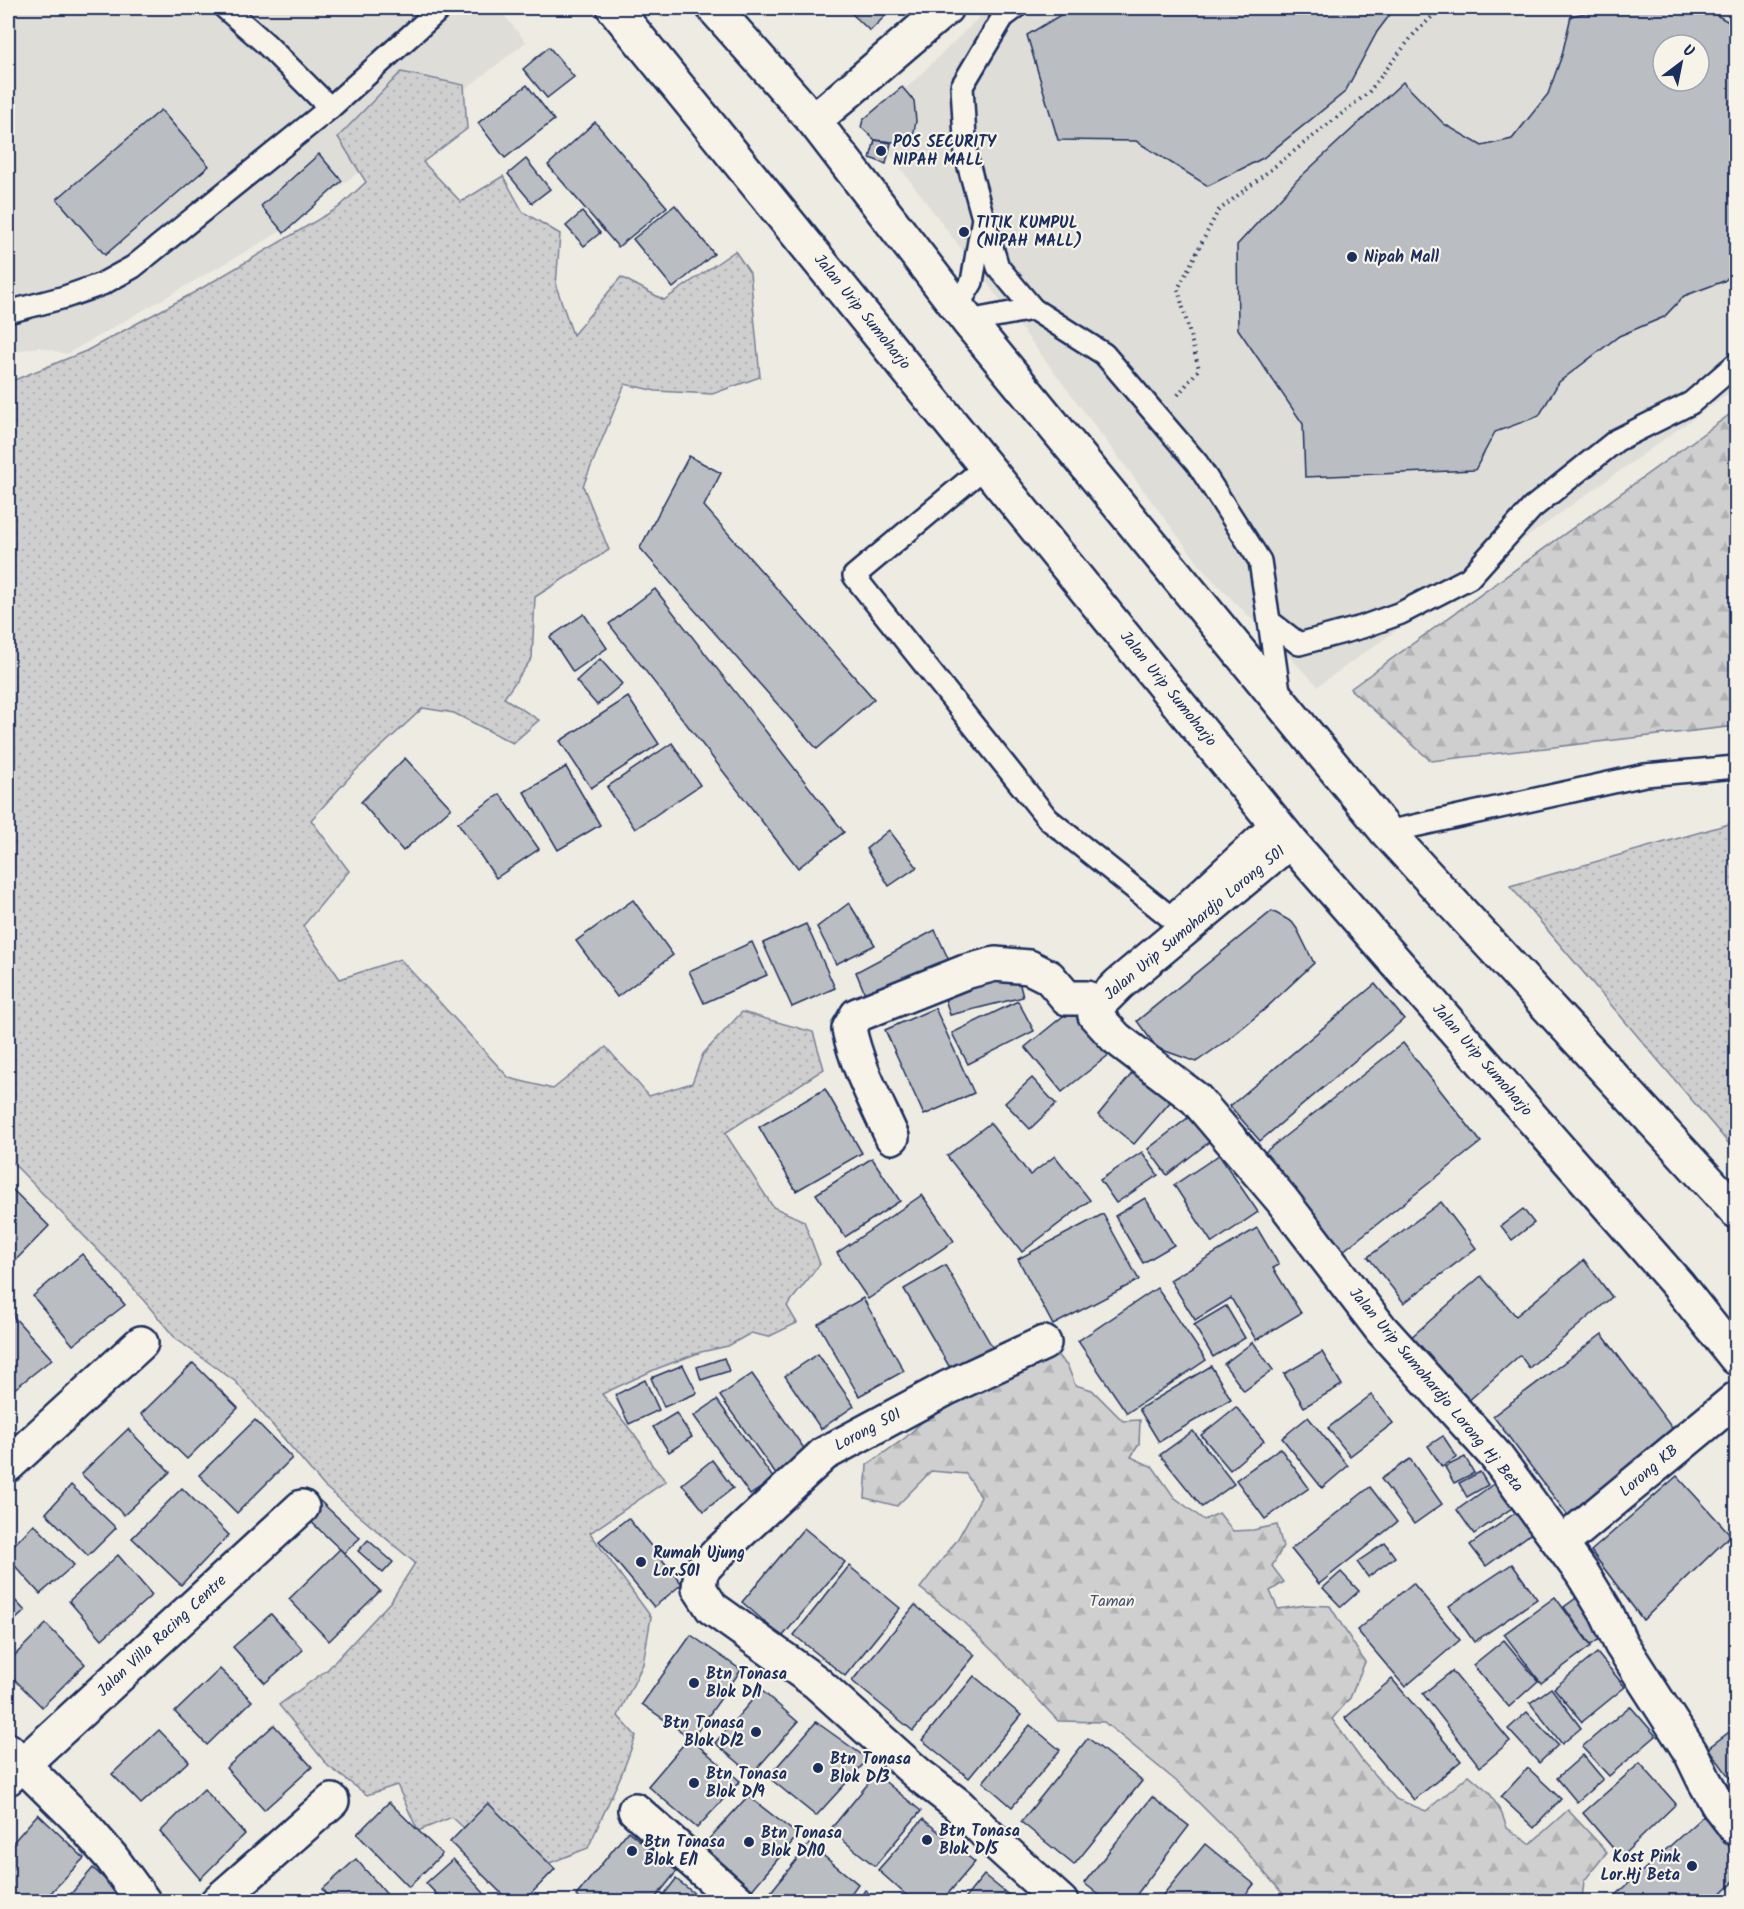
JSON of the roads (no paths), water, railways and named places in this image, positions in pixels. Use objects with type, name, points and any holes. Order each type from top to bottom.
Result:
[{"type":"main road","name":"Jalan Urip Sumoharjo","points":[[614,8],[1282,831],[1678,1286],[1737,1358]]},
{"type":"main road","points":[[714,8],[814,121],[962,314],[1387,832],[1737,1211]]},
{"type":"main road","points":[[814,121],[946,8]]},
{"type":"main road","name":"Jalan Urip Sumohardjo Lorong 501","points":[[1282,831],[1119,984],[1099,1004],[1095,1015],[1106,1029],[1196,1100],[1282,1200]]},
{"type":"main road","name":"Jalan Urip Sumohardjo Lorong 501","points":[[892,1137],[852,1045],[849,1029],[857,1015],[965,972],[995,964],[1029,967],[1049,977],[1066,998],[1087,998],[1099,1004]]},
{"type":"main road","name":"Jalan Urip Sumohardjo Lorong Hj Beta","points":[[1282,1200],[1381,1329],[1495,1455],[1561,1544],[1606,1612],[1621,1644],[1691,1753],[1718,1805],[1737,1828]]},
{"type":"main road","name":"Lorong 501","points":[[1044,1342],[947,1388],[824,1454],[717,1554],[702,1571],[699,1588],[712,1608],[816,1682],[918,1774],[958,1805],[1061,1902]]},
{"type":"main road","points":[[8,1465],[141,1343]]},
{"type":"main road","name":"Lorong KB","points":[[1561,1544],[1737,1399]]},
{"type":"main road","name":"Jalan Villa Racing Centre","points":[[144,1902],[111,1857],[78,1819],[12,1764],[302,1507]]},
{"type":"main road","points":[[217,1902],[332,1802]]},
{"type":"main road","points":[[635,1810],[739,1902]]},
{"type":"lane","points":[[225,8],[266,44],[330,108]]},
{"type":"lane","points":[[8,312],[65,297],[102,284],[133,267],[330,108],[441,8]]},
{"type":"lane","points":[[1015,8],[1003,18],[962,86],[966,156],[998,267],[1033,309],[1104,354],[1197,463],[1260,561],[1281,704]]},
{"type":"lane","points":[[983,218],[972,282],[962,314],[1033,309]]},
{"type":"lane","points":[[1240,653],[1299,644],[1362,627],[1401,613],[1469,578],[1532,508],[1617,440],[1691,403],[1737,364]]},
{"type":"lane","points":[[987,465],[854,576],[1048,819],[1170,917],[1282,831]]},
{"type":"lane","points":[[1269,621],[1299,644]]},
{"type":"lane","points":[[1387,832],[1645,775],[1737,767]]},
{"type":"place","name":"POS SECURITY NIPAH MALL","points":[[881,151]]},
{"type":"place","name":"TITIK KUMPUL (NIPAH MALL)","points":[[964,232]]},
{"type":"place","name":"Nipah Mall","points":[[1352,257]]},
{"type":"place","name":"Rumah Ujung Lor.501","points":[[641,1562]]},
{"type":"place","name":"Btn Tonasa Blok D/1","points":[[694,1683]]},
{"type":"place","name":"Btn Tonasa Blok D/2","points":[[756,1732]]},
{"type":"place","name":"Btn Tonasa Blok D/3","points":[[818,1768]]},
{"type":"place","name":"Btn Tonasa Blok D/9","points":[[694,1783]]},
{"type":"place","name":"Btn Tonasa Blok D/5","points":[[927,1840]]},
{"type":"place","name":"Btn Tonasa Blok D/10","points":[[749,1842]]},
{"type":"place","name":"Btn Tonasa Blok E/1","points":[[632,1851]]},
{"type":"place","name":"Kost Pink Lor.Hj Beta","points":[[1692,1866]]},
{"type":"park label","name":"Taman","points":[[1112,1601]]}]
